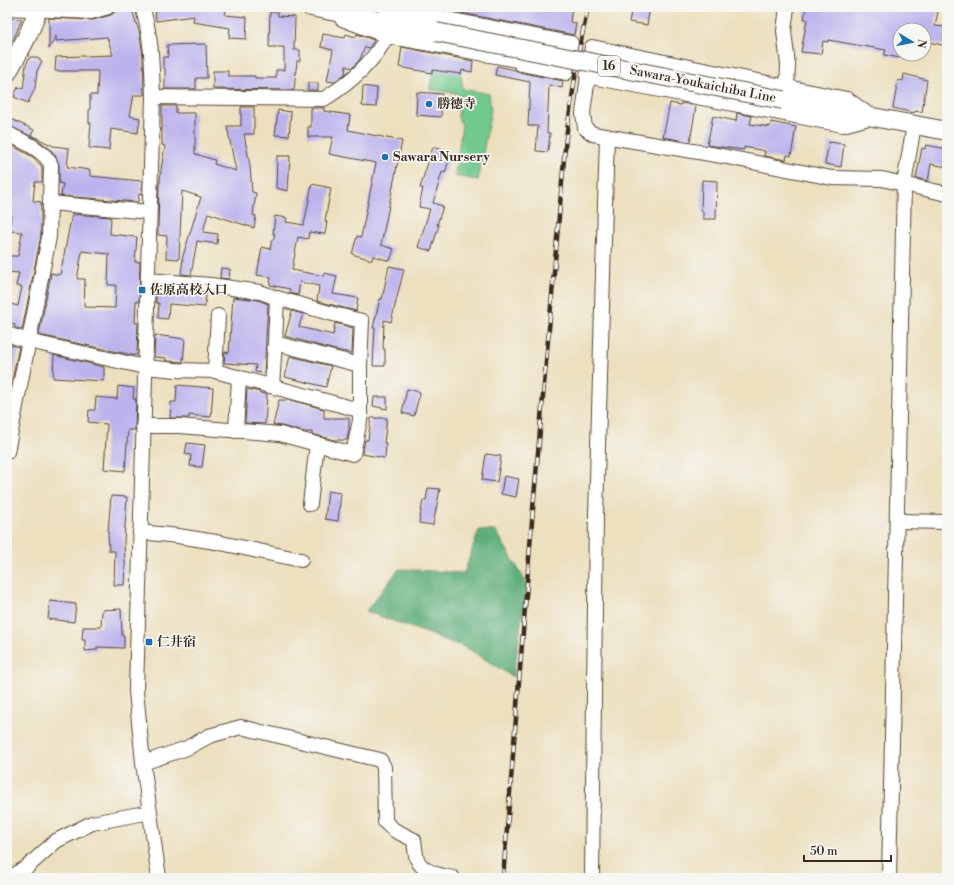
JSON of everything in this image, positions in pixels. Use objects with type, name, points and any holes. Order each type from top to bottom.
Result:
[{"type":"main road","points":[[7,73],[31,29],[38,8]]},
{"type":"main road","name":"Sawara-Youkaichiba Line","points":[[318,8],[436,32],[785,93],[872,117],[947,132]]},
{"type":"street","points":[[7,8],[38,8],[91,12],[108,7]]},
{"type":"street","points":[[142,7],[149,40],[153,97],[136,691],[143,763],[159,878]]},
{"type":"street","points":[[318,8],[346,21],[387,36],[522,61],[521,64],[566,73],[571,43],[388,7]]},
{"type":"street","points":[[787,7],[784,31],[788,65],[785,93],[592,47],[583,113],[585,128],[593,134],[722,156],[832,178],[882,179],[947,194]]},
{"type":"street","points":[[153,97],[324,99],[342,87],[374,56],[387,36]]},
{"type":"street","points":[[587,76],[843,125],[872,117]]},
{"type":"street","points":[[889,878],[904,184],[914,125]]},
{"type":"street","points":[[7,133],[48,158],[51,165],[49,237],[7,452]]},
{"type":"street","points":[[592,878],[596,515],[607,136]]},
{"type":"street","points":[[50,203],[149,212]]},
{"type":"street","points":[[143,426],[180,426],[280,434],[353,454],[360,420],[359,410],[362,321],[332,314],[253,290],[148,280]]},
{"type":"street","points":[[272,386],[277,298]]},
{"type":"street","points":[[215,371],[218,316]]},
{"type":"street","points":[[7,334],[28,341],[145,367],[176,370],[215,371],[359,410]]},
{"type":"street","points":[[275,343],[360,365]]},
{"type":"street","points":[[236,431],[239,377]]},
{"type":"street","points":[[310,504],[317,444]]},
{"type":"street","points":[[897,521],[947,522]]},
{"type":"street","points":[[140,532],[216,542],[300,560]]},
{"type":"street","points":[[143,763],[187,748],[209,736],[241,726],[380,760],[384,767],[385,822],[394,830],[414,840],[417,861],[425,869],[453,878]]},
{"type":"street","points":[[9,878],[26,868],[56,842],[92,823],[150,812]]},
{"type":"green space","points":[[433,69],[460,71],[463,89],[489,94],[491,109],[478,180],[455,176],[462,125],[458,118],[460,97],[456,93],[430,90]]},
{"type":"green space","points":[[479,530],[496,531],[527,584],[513,677],[467,648],[366,611],[399,569],[464,573]]},
{"type":"building","points":[[116,7],[131,7],[139,31],[143,56],[144,95],[134,95],[130,116],[140,118],[138,133],[111,129],[109,150],[89,148],[91,123],[89,123],[90,95],[97,95],[98,71],[55,71],[56,57],[113,55],[107,37],[56,41],[56,36],[49,49],[49,18],[93,20],[111,15],[114,13]]},
{"type":"building","points":[[155,7],[220,7],[226,9],[225,15],[247,17],[246,39],[229,38],[230,28],[193,22],[194,16],[156,21]]},
{"type":"building","points":[[456,7],[572,7],[570,22],[576,23],[574,35],[456,12]]},
{"type":"building","points":[[632,7],[650,7],[647,25],[629,22]]},
{"type":"building","points":[[806,7],[939,7],[935,26],[947,27],[947,46],[932,43],[932,22],[892,22],[892,56],[884,55],[886,50],[828,40],[828,42],[823,41],[821,54],[801,52],[807,19],[804,19]]},
{"type":"building","points":[[270,12],[278,12],[278,16],[295,17],[294,50],[300,50],[300,61],[297,61],[294,90],[213,89],[213,71],[228,71],[228,76],[276,78],[276,70],[284,70],[284,47],[269,47]]},
{"type":"building","points":[[7,18],[22,19],[13,40],[7,40]]},
{"type":"building","points":[[323,34],[345,38],[346,34],[356,37],[357,34],[374,40],[369,48],[365,47],[360,59],[354,66],[352,68],[346,66],[345,74],[334,82],[327,81],[333,50],[321,47]]},
{"type":"building","points":[[206,44],[207,78],[196,78],[196,89],[165,89],[165,68],[163,68],[163,57],[168,57],[167,45]]},
{"type":"building","points":[[402,47],[473,61],[472,72],[462,70],[461,74],[432,70],[432,73],[399,67]]},
{"type":"building","points":[[30,57],[35,57],[42,61],[37,71],[35,88],[28,103],[14,97],[18,87],[23,89],[26,65]]},
{"type":"building","points":[[497,66],[563,81],[562,88],[549,85],[547,133],[550,133],[548,152],[536,151],[538,126],[528,126],[530,82],[495,75]]},
{"type":"building","points":[[904,74],[927,80],[922,112],[915,111],[914,113],[893,108],[898,80],[903,81]]},
{"type":"building","points":[[308,83],[318,83],[318,90],[308,90]]},
{"type":"building","points":[[363,86],[377,88],[376,107],[362,106]]},
{"type":"building","name":"勝徳寺","points":[[417,92],[442,94],[441,117],[416,115]]},
{"type":"building","points":[[670,103],[681,105],[681,103],[696,106],[690,142],[663,137]]},
{"type":"building","points":[[162,106],[176,106],[176,113],[195,113],[195,154],[215,160],[214,164],[236,171],[227,126],[241,126],[241,107],[254,107],[254,134],[244,134],[250,166],[252,192],[256,193],[253,215],[256,216],[254,228],[208,213],[203,232],[218,234],[217,244],[197,241],[191,275],[181,274],[182,259],[201,197],[182,191],[179,259],[166,258],[167,236],[158,235],[159,183],[165,146],[162,145]]},
{"type":"building","points":[[311,108],[324,108],[324,111],[350,115],[348,130],[402,141],[381,245],[394,249],[390,261],[373,256],[372,260],[352,254],[357,236],[361,237],[376,163],[329,154],[333,137],[308,137],[308,127],[311,127]]},
{"type":"building","points":[[278,110],[291,112],[289,136],[275,135]]},
{"type":"building","points":[[737,113],[752,116],[750,124],[770,127],[771,122],[796,127],[791,156],[787,155],[786,160],[764,156],[765,151],[744,147],[744,150],[707,145],[713,116],[736,121]]},
{"type":"building","points":[[7,117],[34,130],[31,135],[53,146],[69,148],[67,167],[90,170],[90,176],[142,181],[142,195],[139,194],[138,202],[61,196],[63,184],[59,183],[59,165],[55,155],[49,148],[37,139],[7,125]]},
{"type":"building","points":[[829,142],[844,144],[841,167],[825,164]]},
{"type":"building","points":[[7,143],[33,157],[42,167],[42,182],[35,182],[33,201],[41,202],[41,236],[22,330],[14,327],[15,324],[7,323],[7,303],[18,306],[22,287],[16,286],[19,273],[7,272],[7,256],[18,256],[22,232],[10,231],[11,215],[7,215]]},
{"type":"building","points":[[926,145],[947,149],[947,167],[931,164],[928,181],[916,178],[922,148],[925,149]]},
{"type":"building","points":[[433,147],[451,153],[445,173],[442,172],[433,203],[443,206],[431,251],[418,247],[430,209],[419,207],[423,188],[420,188]]},
{"type":"building","points":[[277,156],[290,156],[288,191],[276,188]]},
{"type":"building","points":[[702,180],[717,181],[716,219],[703,219],[703,211],[701,211]]},
{"type":"building","points":[[312,184],[331,188],[325,221],[327,222],[325,234],[309,232],[308,239],[298,237],[292,270],[324,276],[324,273],[337,276],[333,294],[358,298],[356,311],[317,301],[319,286],[300,282],[298,295],[289,293],[290,289],[270,285],[271,277],[257,275],[262,247],[270,249],[275,234],[273,234],[275,216],[287,218],[286,222],[304,225]]},
{"type":"building","points":[[72,214],[111,217],[110,234],[137,237],[135,262],[140,262],[139,302],[136,301],[135,323],[138,323],[137,355],[39,335],[51,273],[60,275]],"holes":[[[82,251],[109,254],[108,285],[116,285],[115,308],[84,307],[85,279],[77,279]]]},
{"type":"building","points":[[389,266],[404,269],[391,322],[384,320],[383,349],[385,349],[385,366],[373,366],[375,328],[373,328],[380,299],[382,299]]},
{"type":"building","points":[[221,268],[230,269],[229,279],[220,278]]},
{"type":"building","points":[[156,289],[206,293],[205,307],[169,304],[168,319],[158,318],[159,303],[156,303]]},
{"type":"building","points":[[233,297],[258,300],[268,304],[264,373],[255,372],[256,365],[224,363],[225,352],[229,353]]},
{"type":"building","points":[[292,311],[303,314],[299,327],[333,335],[335,323],[353,328],[352,353],[335,350],[285,336]]},
{"type":"building","points":[[155,335],[185,339],[183,362],[166,361],[166,358],[154,357]]},
{"type":"building","points":[[7,344],[19,347],[12,380],[7,379]]},
{"type":"building","points":[[54,355],[104,367],[104,381],[53,378]]},
{"type":"building","points":[[290,356],[331,366],[326,387],[285,377]]},
{"type":"building","points":[[177,385],[213,388],[211,417],[189,415],[189,418],[170,418],[171,402],[176,402]]},
{"type":"building","points":[[118,386],[134,388],[133,399],[136,399],[135,430],[128,430],[125,471],[104,469],[107,424],[88,422],[89,410],[95,410],[96,397],[117,399]]},
{"type":"building","points":[[247,389],[267,394],[265,424],[245,423]]},
{"type":"building","points":[[407,389],[420,392],[414,416],[402,413]]},
{"type":"building","points":[[374,397],[387,397],[387,409],[373,406]]},
{"type":"building","points":[[279,400],[290,400],[324,409],[324,418],[349,418],[347,440],[335,440],[312,434],[312,432],[304,432],[273,425]]},
{"type":"building","points":[[371,418],[387,418],[384,443],[386,443],[385,458],[362,454],[365,440],[368,440]]},
{"type":"building","points":[[187,443],[205,445],[202,467],[190,466],[191,455],[185,454]]},
{"type":"building","points":[[486,454],[501,456],[497,482],[482,480]]},
{"type":"building","points":[[504,476],[519,479],[516,497],[501,494]]},
{"type":"building","points":[[428,488],[440,489],[433,525],[419,523],[423,500],[426,500]]},
{"type":"building","points":[[328,491],[341,493],[338,521],[325,519]]},
{"type":"building","points":[[111,496],[127,497],[124,541],[124,585],[114,585],[115,551],[109,551],[108,532]]},
{"type":"building","points":[[50,601],[76,604],[74,622],[48,619]]},
{"type":"building","points":[[121,609],[124,648],[97,647],[97,650],[85,651],[85,640],[82,640],[83,627],[101,627],[102,610]]},
{"type":"railway","points":[[503,878],[533,509],[566,137],[580,45],[588,7]]},
{"type":"place","name":"勝徳寺","points":[[429,104]]},
{"type":"place","name":"Sawara Nursery","points":[[385,157]]},
{"type":"place","name":"佐原高校入口","points":[[142,290]]},
{"type":"place","name":"仁井宿","points":[[149,642]]}]
